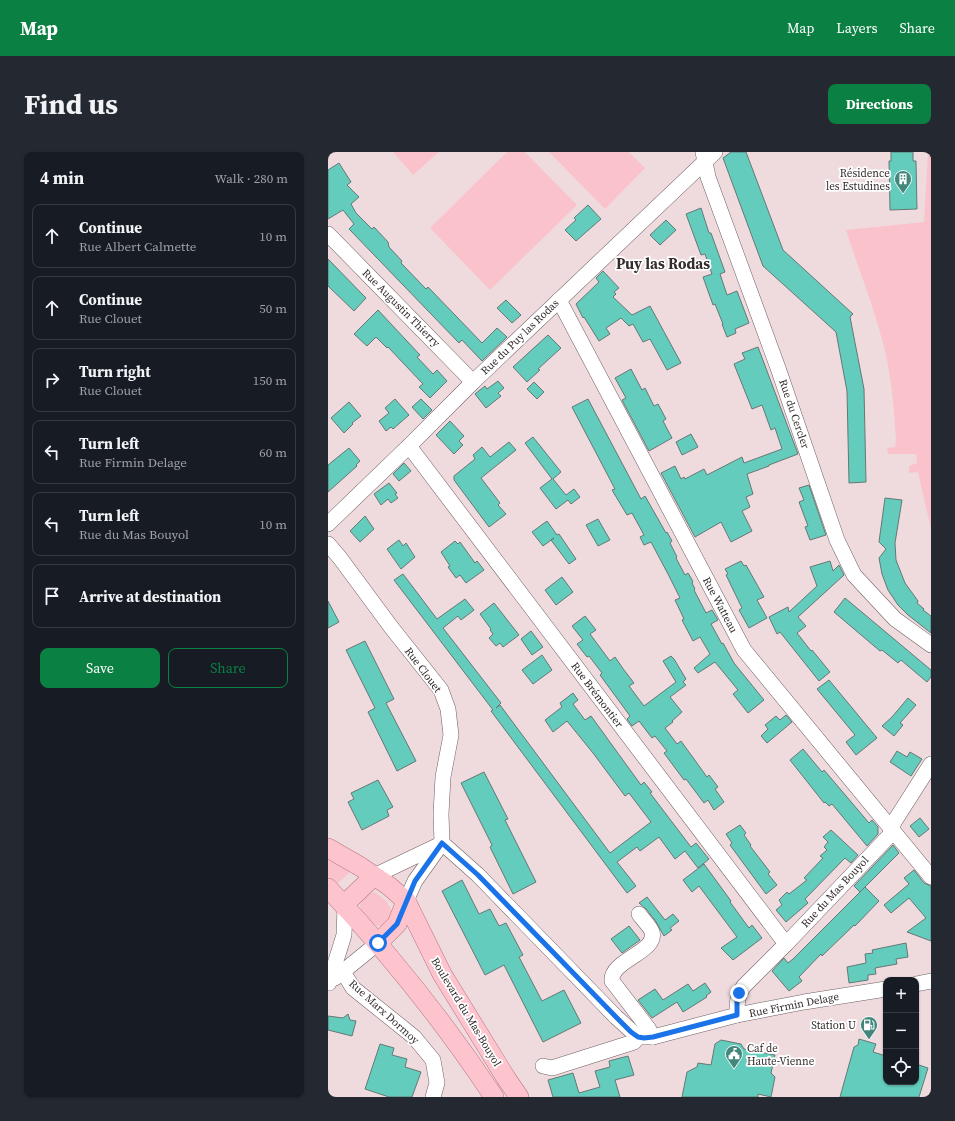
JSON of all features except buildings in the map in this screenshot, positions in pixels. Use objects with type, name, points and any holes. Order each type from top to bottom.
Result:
[{"type":"main road","name":"Boulevard du Mas-Bouyol","points":[[328,848],[389,886],[406,901],[442,974],[519,1097]]},
{"type":"main road","points":[[347,903],[374,876]]},
{"type":"main road","name":"Boulevard du Mas-Bouyol","points":[[328,888],[347,903],[464,1052],[494,1097]]},
{"type":"main road","points":[[378,943],[397,924],[406,901]]},
{"type":"street","name":"Rue du Puy las Rodas","points":[[328,524],[707,155]]},
{"type":"street","name":"Rue du Cercler","points":[[707,155],[708,177],[778,368],[837,540],[854,575],[895,619],[931,645]]},
{"type":"street","name":"Rue Augustin Thierry","points":[[328,234],[473,382]]},
{"type":"street","name":"Rue Watteau","points":[[559,300],[744,650],[931,877]]},
{"type":"street","name":"Rue Brémontier","points":[[409,446],[786,944]]},
{"type":"street","name":"Rue Clouet","points":[[328,544],[441,690],[448,709],[451,735],[443,786],[441,814],[442,843]]},
{"type":"street","name":"Rue du Mas Bouyol","points":[[737,1015],[739,993],[744,986],[890,835],[898,815],[931,764]]},
{"type":"street","points":[[374,876],[442,843]]},
{"type":"street","points":[[406,901],[415,881],[442,843]]},
{"type":"street","points":[[442,843],[478,875],[616,1017],[638,1037]]},
{"type":"street","points":[[328,983],[344,935],[347,903]]},
{"type":"street","points":[[639,914],[652,931],[650,942],[646,947],[618,968],[613,974],[612,981],[648,1028],[653,1037]]},
{"type":"street","points":[[328,983],[378,943]]},
{"type":"street","name":"Rue Marx Dormoy","points":[[342,972],[353,988],[414,1037],[434,1060],[438,1083],[433,1097]]},
{"type":"street","points":[[919,983],[931,981]]},
{"type":"street","name":"Rue Firmin Delage","points":[[543,1066],[552,1068],[626,1045],[634,1042],[638,1037],[653,1037],[737,1015],[804,1002],[883,989]]},
{"type":"shaded area","points":[[393,152],[439,152],[413,175]]},
{"type":"shaded area","points":[[507,152],[525,152],[577,205],[490,290],[430,228]]},
{"type":"shaded area","points":[[549,152],[629,152],[645,168],[605,209]]},
{"type":"shaded area","points":[[928,152],[931,152],[931,529],[918,472],[909,473],[909,466],[917,463],[916,454],[888,454],[887,448],[895,447],[896,440],[886,355],[846,230],[924,222]]},
{"type":"shaded area","points":[[328,858],[350,872],[336,885],[328,877]]},
{"type":"shaded area","points":[[375,892],[386,901],[392,911],[390,920],[382,926],[377,926],[370,922],[360,909],[360,905],[364,897]]},
{"type":"place","name":"Résidence les Estudines","points":[[903,194]]},
{"type":"place","name":"Station U","points":[[869,1040]]},
{"type":"place","name":"Caf de Haute-Vienne","points":[[734,1069]]},
{"type":"district","name":"Puy las Rodas","points":[[663,263]]},
{"type":"route","points":[[378,943],[397,924],[415,881],[442,843],[478,875],[616,1017],[638,1037],[653,1037],[737,1015],[739,993]]}]
